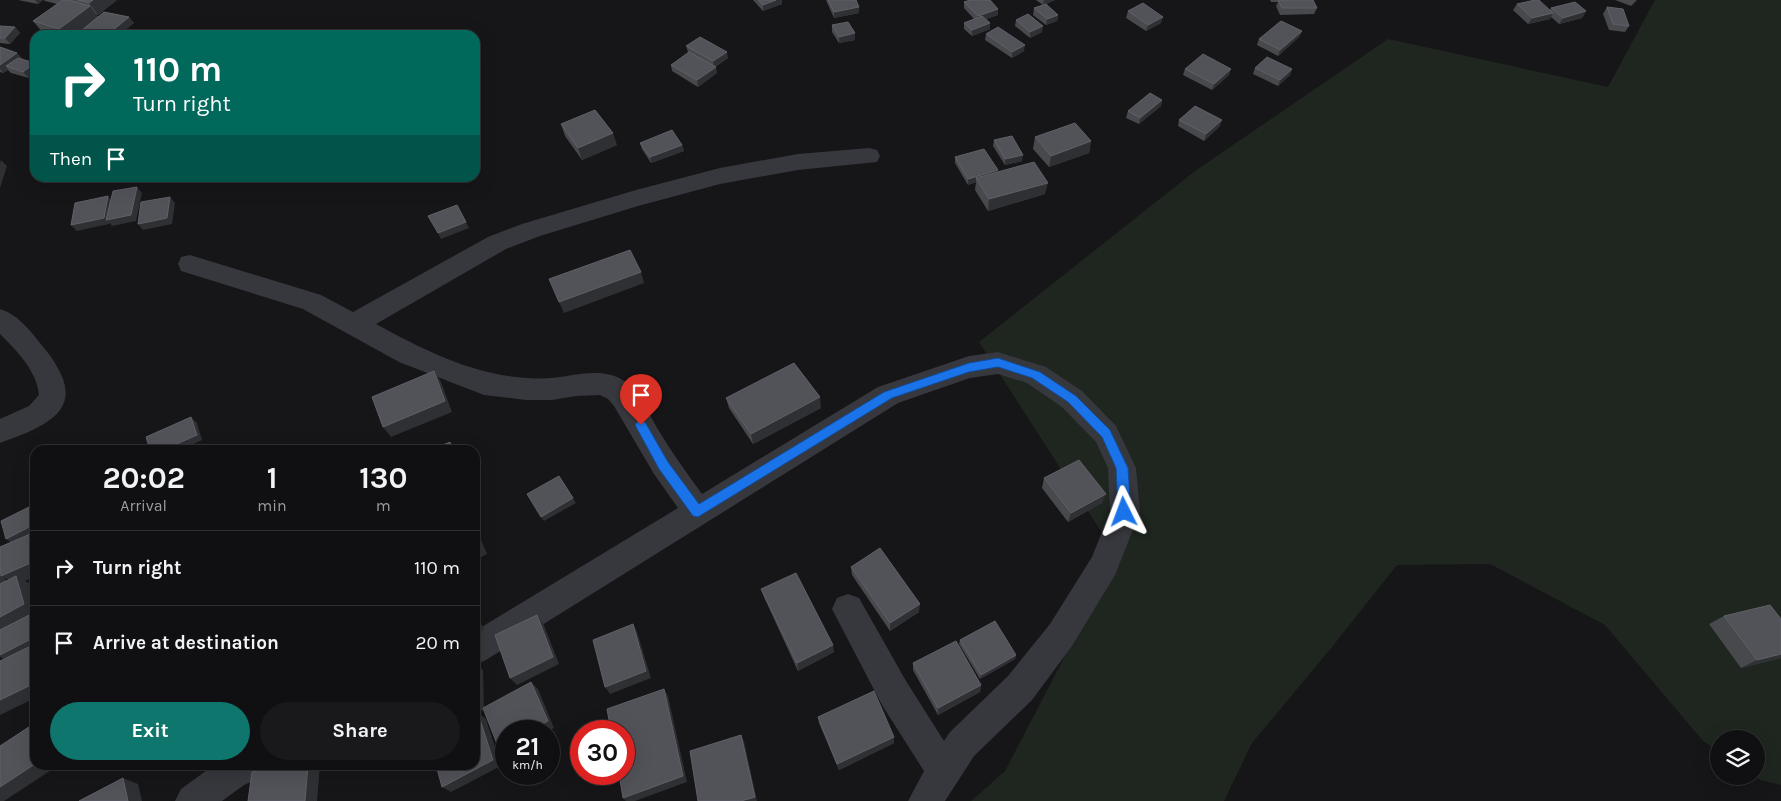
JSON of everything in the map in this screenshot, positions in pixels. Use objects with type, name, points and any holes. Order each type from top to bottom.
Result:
[{"type":"street","points":[[352,325],[497,243],[531,230],[636,198],[720,176],[798,162],[868,156]]},
{"type":"street","points":[[190,264],[312,302],[352,325],[382,338],[408,354],[484,384],[526,389],[589,384],[602,384],[611,387],[624,398],[664,465],[698,512]]},
{"type":"street","points":[[0,319],[11,327],[34,354],[51,383],[53,395],[42,413],[0,431]]},
{"type":"street","points":[[480,647],[515,623],[642,548],[888,395],[969,367],[998,363],[1036,375],[1072,399],[1106,434],[1122,468],[1124,512],[1104,565],[1060,635],[1026,680],[962,744],[943,771],[926,801]]},
{"type":"street","points":[[848,609],[894,693],[943,771]]},
{"type":"street","points":[[193,801],[239,770]]},
{"type":"shaded area","points":[[1655,0],[1781,0],[1781,785],[1765,781],[1765,730],[1710,730],[1710,746],[1703,741],[1605,625],[1490,564],[1397,565],[1252,743],[1224,801],[971,801],[1005,771],[1117,556],[979,342],[1195,171],[1388,39],[1608,87]]},
{"type":"building","points":[[63,0],[90,6],[59,29],[33,21]]},
{"type":"building","points":[[78,0],[93,0],[89,3]]},
{"type":"building","points":[[758,0],[776,0],[763,5]]},
{"type":"building","points":[[828,0],[856,0],[859,7],[834,12]]},
{"type":"building","points":[[970,0],[990,0],[998,9],[978,16],[964,2]]},
{"type":"building","points":[[1278,0],[1313,0],[1317,8],[1282,8]]},
{"type":"building","points":[[1539,0],[1553,13],[1532,18],[1517,4]]},
{"type":"building","points":[[1575,2],[1586,11],[1563,18],[1551,8]]},
{"type":"building","points":[[1143,3],[1163,17],[1148,25],[1128,11]]},
{"type":"building","points":[[1046,4],[1058,15],[1047,19],[1034,8]]},
{"type":"building","points":[[1607,7],[1623,9],[1629,26],[1613,24]]},
{"type":"building","points":[[104,12],[129,17],[113,30],[82,30]]},
{"type":"building","points":[[1028,14],[1043,26],[1030,32],[1016,20]]},
{"type":"building","points":[[982,16],[990,23],[972,30],[964,23]]},
{"type":"building","points":[[1281,21],[1302,31],[1280,50],[1259,39]]},
{"type":"building","points":[[848,22],[855,33],[839,37],[832,25]]},
{"type":"building","points":[[0,26],[15,27],[5,38],[0,38]]},
{"type":"building","points":[[998,27],[1025,45],[1012,52],[986,34]]},
{"type":"building","points":[[700,37],[727,52],[713,61],[686,46]]},
{"type":"building","points":[[0,47],[17,53],[0,65]]},
{"type":"building","points":[[689,52],[716,67],[697,80],[671,65]]},
{"type":"building","points":[[1203,54],[1231,69],[1214,84],[1185,69]]},
{"type":"building","points":[[1267,57],[1292,69],[1280,80],[1255,68]]},
{"type":"building","points":[[18,58],[30,62],[30,67],[23,72],[6,66]]},
{"type":"building","points":[[1150,93],[1162,100],[1140,118],[1128,111]]},
{"type":"building","points":[[1195,106],[1222,120],[1206,134],[1179,120]]},
{"type":"building","points":[[595,110],[613,133],[578,148],[561,124]]},
{"type":"building","points":[[1075,123],[1091,141],[1051,156],[1035,137]]},
{"type":"building","points":[[672,130],[682,145],[650,157],[640,143]]},
{"type":"building","points":[[1012,136],[1023,155],[1005,159],[994,140]]},
{"type":"building","points":[[984,149],[998,170],[968,179],[955,157]]},
{"type":"building","points":[[1034,162],[1048,183],[989,199],[976,178]]},
{"type":"building","points":[[137,187],[131,215],[106,220],[113,191]]},
{"type":"building","points":[[108,196],[104,218],[71,225],[75,203]]},
{"type":"building","points":[[170,197],[167,218],[138,224],[141,202]]},
{"type":"building","points":[[457,205],[466,222],[438,233],[428,216]]},
{"type":"building","points":[[630,250],[641,272],[559,302],[549,279]]},
{"type":"building","points":[[794,363],[820,397],[751,434],[726,398]]},
{"type":"building","points":[[434,371],[445,401],[383,427],[372,397]]},
{"type":"building","points":[[191,417],[197,435],[174,445],[148,445],[146,437]]},
{"type":"building","points":[[1079,460],[1106,494],[1071,513],[1044,478]]},
{"type":"building","points":[[559,476],[573,498],[541,517],[527,494]]},
{"type":"building","points":[[30,506],[30,527],[6,539],[1,521]]},
{"type":"building","points":[[30,534],[30,563],[1,576],[0,547]]},
{"type":"building","points":[[880,548],[920,604],[890,623],[851,567]]},
{"type":"building","points":[[796,573],[833,645],[797,663],[761,589]]},
{"type":"building","points":[[16,576],[24,604],[0,617],[0,584]]},
{"type":"building","points":[[1770,605],[1781,619],[1781,654],[1757,660],[1724,616]]},
{"type":"building","points":[[30,615],[30,640],[0,655],[0,630]]},
{"type":"building","points":[[537,615],[553,657],[510,678],[495,635]]},
{"type":"building","points":[[995,621],[1016,655],[981,675],[960,640]]},
{"type":"building","points":[[633,624],[646,671],[605,687],[593,640]]},
{"type":"building","points":[[956,641],[981,685],[938,708],[913,663]]},
{"type":"building","points":[[30,646],[30,685],[0,700],[0,661]]},
{"type":"building","points":[[531,682],[548,720],[495,720],[495,739],[483,708]]},
{"type":"building","points":[[664,689],[683,776],[623,798],[621,785],[635,785],[635,720],[609,720],[607,709]]},
{"type":"building","points":[[874,691],[894,737],[837,764],[818,717]]},
{"type":"building","points":[[480,719],[493,760],[480,767]]},
{"type":"building","points":[[30,726],[30,767],[0,787],[0,746]]},
{"type":"building","points":[[741,735],[755,797],[741,801],[698,801],[690,751]]},
{"type":"building","points":[[261,770],[308,770],[305,801],[248,801],[252,772]]},
{"type":"building","points":[[437,770],[474,770],[442,787]]},
{"type":"building","points":[[123,778],[128,801],[79,801]]},
{"type":"route","points":[[641,425],[664,465],[698,512],[888,395],[969,367],[998,363],[1036,375],[1072,399],[1106,434],[1122,468],[1124,512]]}]
